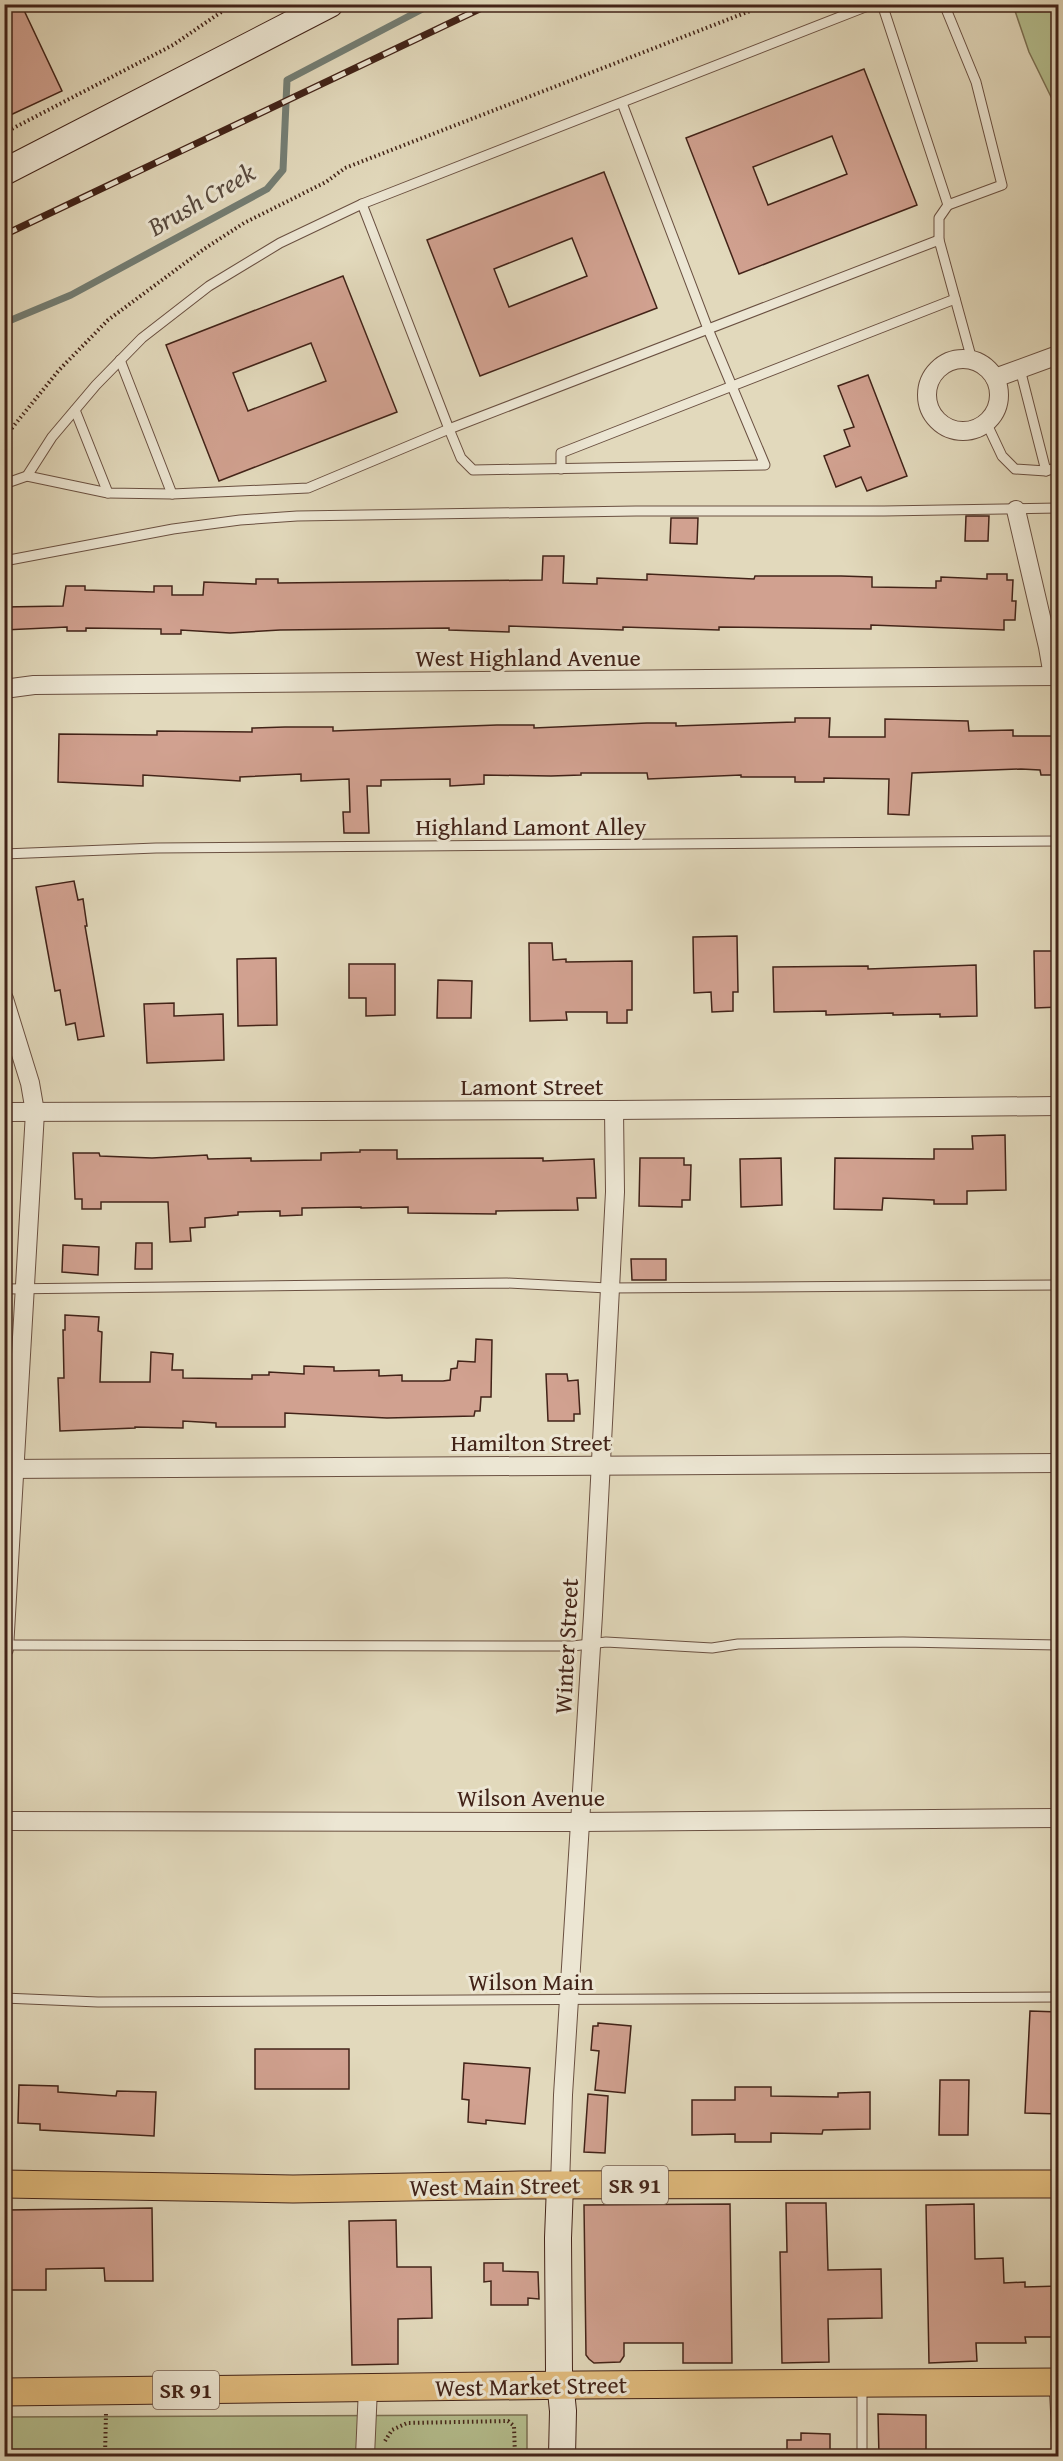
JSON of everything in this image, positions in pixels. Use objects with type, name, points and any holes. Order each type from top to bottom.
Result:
[{"type":"main road","points":[[4,172],[330,4]]},
{"type":"main road","name":"West Main Street","points":[[4,2184],[269,2189],[560,2185],[1059,2184]]},
{"type":"main road","points":[[560,2185],[558,2238],[560,2386],[563,2411],[562,2457]]},
{"type":"main road","name":"West Market Street","points":[[4,2392],[1056,2382]]},
{"type":"street","points":[[995,378],[1058,358]]},
{"type":"street","points":[[960,359],[972,360],[985,367],[995,378],[999,394],[996,410],[986,422],[969,430],[951,429],[940,423],[932,414],[927,403],[927,390],[938,369],[948,362],[960,359]]},
{"type":"street","points":[[1016,510],[1056,676]]},
{"type":"street","name":"West Highland Avenue","points":[[4,689],[34,685],[1056,676]]},
{"type":"street","points":[[4,999],[30,1083],[35,1112],[24,1289],[9,1469],[5,1646]]},
{"type":"street","name":"Lamont Street","points":[[4,1112],[1059,1106]]},
{"type":"street","name":"Winter Street","points":[[560,2185],[615,1192],[614,1110]]},
{"type":"street","name":"Hamilton Street","points":[[9,1469],[1059,1463]]},
{"type":"street","name":"Wilson Avenue","points":[[4,1821],[579,1822],[1059,1818]]},
{"type":"street","points":[[365,2457],[368,2388]]},
{"type":"lane","points":[[27,476],[52,437],[142,338],[209,286],[280,243],[362,204],[873,4]]},
{"type":"lane","points":[[882,4],[948,205]]},
{"type":"lane","points":[[944,4],[976,82],[1002,184],[948,205],[939,218],[939,240],[972,360]]},
{"type":"lane","points":[[362,204],[461,458],[473,470],[765,465],[708,329],[622,103]]},
{"type":"lane","points":[[4,484],[27,476],[108,493],[172,495],[308,488],[449,429],[939,240]]},
{"type":"lane","points":[[561,469],[561,453],[955,299]]},
{"type":"lane","points":[[120,360],[172,495]]},
{"type":"lane","points":[[1020,369],[1046,471]]},
{"type":"lane","points":[[75,410],[108,493]]},
{"type":"lane","points":[[986,422],[998,449],[1011,466],[1025,471],[1046,471],[1059,467]]},
{"type":"lane","points":[[4,561],[173,530],[240,520],[297,516],[1059,508]]},
{"type":"lane","name":"Highland Lamont Alley","points":[[4,854],[156,848],[1059,841]]},
{"type":"lane","points":[[4,1289],[507,1283],[609,1288],[1059,1285]]},
{"type":"lane","points":[[5,1646],[144,1643],[281,1647],[404,1644],[573,1646],[606,1642],[712,1647],[738,1644],[903,1641],[1059,1645]]},
{"type":"lane","name":"Wilson Main","points":[[4,1998],[98,2002],[1059,1997]]},
{"type":"lane","points":[[1056,2382],[1058,2457]]},
{"type":"lane","points":[[862,2383],[862,2457]]},
{"type":"path","points":[[4,133],[155,56],[233,4]]},
{"type":"path","points":[[105,2457],[106,2413]]},
{"type":"path","points":[[383,2446],[392,2430],[407,2423],[508,2421],[514,2426],[515,2457]]},
{"type":"path","points":[[14,2451],[18,2457]]},
{"type":"green space","points":[[1013,5],[1058,5],[1058,111],[1029,52]]},
{"type":"green space","points":[[527,2415],[527,2456],[5,2456],[4,2417]]},
{"type":"building","points":[[4,4],[21,4],[62,91],[4,118]]},
{"type":"building","points":[[864,69],[917,205],[739,274],[686,138]],"holes":[[[832,136],[847,174],[768,205],[753,167]]]},
{"type":"building","points":[[604,172],[657,308],[480,376],[427,240]],"holes":[[[572,238],[587,276],[509,307],[494,269]]]},
{"type":"building","points":[[343,276],[397,412],[219,481],[166,345]],"holes":[[[311,343],[326,381],[248,411],[233,373]]]},
{"type":"building","points":[[868,375],[907,476],[867,491],[861,477],[836,487],[824,456],[850,446],[844,430],[854,427],[838,386]]},
{"type":"building","points":[[966,516],[989,516],[988,541],[965,541]]},
{"type":"building","points":[[671,518],[698,518],[697,544],[670,543]]},
{"type":"building","points":[[543,556],[564,556],[563,583],[597,584],[597,578],[647,580],[647,574],[754,579],[755,576],[841,576],[872,577],[872,587],[936,588],[936,581],[941,581],[941,577],[987,579],[987,574],[1007,574],[1007,580],[1013,580],[1012,601],[1016,601],[1015,620],[1004,620],[1004,630],[871,625],[871,629],[719,627],[719,630],[623,627],[623,630],[509,626],[509,632],[449,630],[449,628],[280,630],[230,633],[181,630],[181,634],[161,634],[161,629],[86,628],[86,631],[67,631],[67,627],[4,630],[4,607],[63,606],[66,586],[85,586],[85,590],[154,592],[154,586],[172,586],[172,595],[203,595],[204,582],[256,584],[256,579],[278,579],[278,583],[542,580]]},
{"type":"building","points":[[795,718],[830,718],[829,737],[885,737],[885,719],[968,721],[969,731],[1013,730],[1013,736],[1059,736],[1059,775],[1041,775],[1040,770],[1021,769],[912,773],[909,815],[888,814],[889,779],[824,778],[824,782],[795,782],[795,777],[741,777],[741,775],[648,779],[647,773],[581,773],[581,775],[551,776],[484,775],[484,784],[450,786],[450,779],[381,780],[381,786],[367,786],[369,833],[344,833],[343,812],[350,812],[349,779],[301,781],[301,774],[240,777],[240,781],[143,775],[143,786],[58,782],[59,734],[157,735],[157,731],[252,732],[252,728],[285,727],[333,727],[333,731],[497,725],[534,725],[534,728],[676,723],[676,726],[795,722]]},
{"type":"building","points":[[74,881],[78,900],[83,899],[87,926],[85,926],[104,1036],[78,1040],[75,1023],[66,1025],[60,990],[55,991],[36,887]]},
{"type":"building","points":[[737,936],[738,992],[733,992],[733,1011],[712,1012],[711,992],[694,993],[693,937]]},
{"type":"building","points":[[529,943],[552,943],[553,960],[566,959],[566,962],[632,961],[632,1010],[627,1010],[627,1023],[607,1023],[607,1012],[566,1012],[567,1020],[530,1021]]},
{"type":"building","points":[[1034,951],[1059,951],[1059,1007],[1035,1008]]},
{"type":"building","points":[[276,958],[277,1025],[238,1026],[237,959]]},
{"type":"building","points":[[349,964],[395,964],[395,1015],[366,1016],[366,998],[349,998]]},
{"type":"building","points":[[976,965],[977,1016],[940,1017],[940,1014],[893,1015],[893,1013],[826,1015],[826,1011],[774,1012],[773,967],[868,966],[868,969]]},
{"type":"building","points":[[438,980],[472,981],[471,1018],[437,1018]]},
{"type":"building","points":[[174,1003],[174,1016],[223,1014],[224,1060],[147,1063],[144,1004]]},
{"type":"building","points":[[1005,1135],[1006,1190],[967,1191],[967,1204],[934,1204],[934,1200],[883,1198],[882,1210],[834,1209],[835,1158],[934,1159],[934,1149],[973,1149],[972,1136]]},
{"type":"building","points":[[360,1150],[397,1150],[397,1159],[543,1158],[543,1161],[594,1159],[596,1198],[577,1198],[578,1210],[496,1211],[496,1214],[408,1213],[408,1207],[302,1208],[302,1215],[280,1216],[280,1211],[238,1212],[238,1215],[205,1218],[205,1227],[190,1228],[191,1241],[170,1242],[168,1202],[101,1202],[101,1209],[82,1209],[82,1199],[75,1199],[73,1153],[152,1158],[207,1155],[208,1159],[251,1158],[251,1161],[321,1160],[321,1153],[360,1152]]},
{"type":"building","points":[[640,1158],[684,1158],[684,1165],[691,1165],[690,1200],[682,1200],[682,1207],[639,1206]]},
{"type":"building","points":[[781,1158],[782,1205],[741,1207],[740,1159]]},
{"type":"building","points":[[136,1243],[152,1243],[152,1269],[135,1269]]},
{"type":"building","points":[[63,1245],[99,1247],[98,1275],[62,1272]]},
{"type":"building","points":[[631,1259],[666,1259],[666,1280],[632,1280]]},
{"type":"building","points":[[65,1315],[99,1317],[98,1331],[102,1332],[100,1382],[150,1382],[151,1352],[173,1354],[172,1370],[183,1370],[183,1378],[252,1379],[252,1375],[269,1375],[269,1372],[304,1374],[304,1366],[334,1367],[334,1371],[379,1370],[379,1376],[402,1375],[402,1381],[443,1381],[450,1380],[451,1369],[457,1368],[458,1361],[475,1362],[476,1339],[492,1340],[491,1397],[481,1397],[480,1411],[475,1411],[474,1416],[387,1418],[285,1413],[285,1427],[216,1427],[216,1423],[183,1421],[183,1428],[135,1427],[60,1431],[58,1378],[64,1378]]},
{"type":"building","points":[[546,1374],[567,1374],[568,1381],[578,1380],[580,1414],[574,1414],[574,1421],[548,1421]]},
{"type":"building","points":[[1030,2011],[1059,2012],[1059,2114],[1025,2113]]},
{"type":"building","points":[[598,2023],[631,2026],[625,2093],[595,2090],[599,2051],[591,2050],[593,2026],[598,2026]]},
{"type":"building","points":[[255,2049],[349,2049],[349,2089],[255,2089]]},
{"type":"building","points":[[464,2063],[530,2068],[525,2124],[486,2120],[486,2124],[468,2122],[469,2100],[462,2099]]},
{"type":"building","points":[[940,2080],[969,2080],[968,2135],[939,2135]]},
{"type":"building","points":[[19,2085],[58,2086],[58,2092],[116,2096],[117,2091],[156,2092],[154,2136],[40,2130],[40,2124],[18,2123]]},
{"type":"building","points":[[735,2087],[771,2087],[771,2096],[838,2097],[838,2093],[870,2092],[870,2129],[823,2130],[822,2134],[771,2133],[771,2142],[735,2142],[735,2134],[692,2135],[692,2100],[735,2100]]},
{"type":"building","points":[[588,2094],[608,2096],[605,2153],[584,2152]]},
{"type":"building","points":[[786,2203],[826,2203],[828,2270],[881,2269],[882,2318],[828,2319],[829,2362],[782,2363],[780,2252],[787,2252]]},
{"type":"building","points":[[730,2204],[732,2363],[683,2363],[683,2343],[624,2343],[624,2356],[620,2362],[594,2363],[589,2359],[586,2355],[584,2205]]},
{"type":"building","points":[[974,2204],[975,2259],[1003,2258],[1004,2283],[1025,2282],[1025,2287],[1059,2286],[1059,2337],[1025,2337],[1026,2343],[976,2343],[977,2361],[929,2363],[926,2205]]},
{"type":"building","points":[[152,2208],[153,2281],[105,2281],[104,2268],[46,2269],[46,2290],[8,2290],[7,2210]]},
{"type":"building","points":[[396,2220],[397,2267],[431,2267],[432,2318],[398,2319],[398,2364],[352,2365],[349,2221]]},
{"type":"building","points":[[484,2263],[503,2263],[503,2271],[538,2272],[539,2299],[528,2298],[528,2305],[491,2305],[491,2281],[484,2282]]},
{"type":"building","points":[[878,2414],[926,2415],[926,2457],[879,2457]]},
{"type":"building","points":[[801,2433],[830,2434],[830,2457],[787,2457],[787,2440],[801,2440]]},
{"type":"waterway","name":"Brush Creek","points":[[4,323],[71,295],[267,189],[283,170],[287,80],[432,4]]},
{"type":"railway","points":[[4,235],[490,4]]}]
